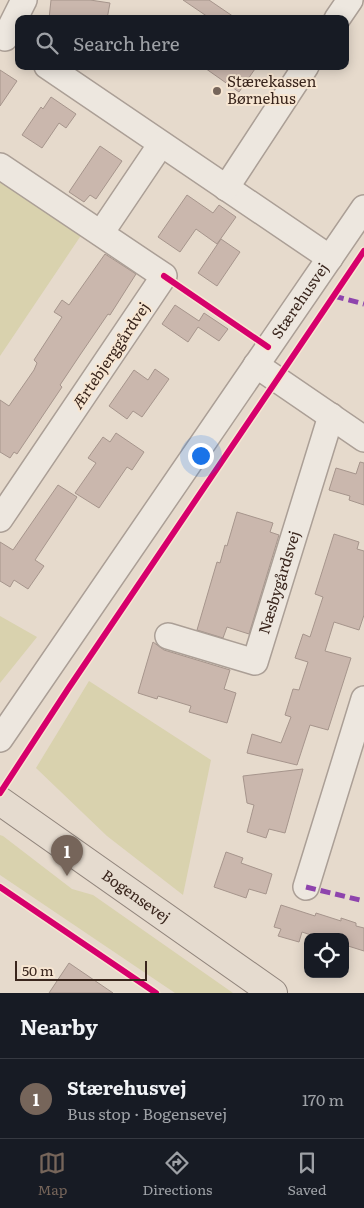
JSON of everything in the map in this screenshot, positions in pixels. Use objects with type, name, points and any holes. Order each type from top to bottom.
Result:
[{"type":"main road","name":"Bogensevej","points":[[0,801],[273,993]]},
{"type":"street","points":[[18,15],[24,0]]},
{"type":"street","points":[[340,15],[350,0]]},
{"type":"street","points":[[8,40],[15,22]]},
{"type":"street","points":[[53,70],[330,258]]},
{"type":"street","points":[[226,188],[303,70]]},
{"type":"street","points":[[101,234],[161,144]]},
{"type":"street","name":"Ærtebjerggårdvej","points":[[0,166],[164,276],[7,494],[0,519]]},
{"type":"street","name":"Stærehusvej","points":[[0,739],[364,208]]},
{"type":"street","points":[[256,365],[364,439]]},
{"type":"street","name":"Næsbygårdsvej","points":[[168,636],[255,662],[330,416]]},
{"type":"street","points":[[306,886],[364,699]]},
{"type":"shaded area","points":[[0,175],[84,231],[0,356]]},
{"type":"shaded area","points":[[0,616],[37,637],[0,683]]},
{"type":"shaded area","points":[[89,681],[211,760],[183,895],[107,836],[36,768]]},
{"type":"shaded area","points":[[0,835],[72,889],[93,895],[233,993],[175,993],[0,875]]},
{"type":"building","points":[[51,0],[90,0],[110,3],[108,15],[49,15]]},
{"type":"building","points":[[183,0],[209,0],[231,15],[205,15]]},
{"type":"building","points":[[0,70],[17,81],[0,106]]},
{"type":"building","points":[[208,70],[254,70],[239,92]]},
{"type":"building","points":[[51,97],[76,114],[66,128],[59,123],[42,148],[22,135],[41,107],[43,109]]},
{"type":"building","points":[[100,146],[122,161],[96,199],[90,195],[84,202],[69,192]]},
{"type":"building","points":[[187,195],[213,213],[219,205],[236,217],[217,244],[196,229],[180,252],[158,237]]},
{"type":"building","points":[[221,239],[240,252],[217,286],[198,273]]},
{"type":"building","points":[[105,254],[136,274],[110,315],[108,314],[60,385],[62,387],[17,454],[14,452],[10,458],[0,452],[0,400],[9,406],[34,370],[37,363],[34,360],[62,317],[54,312],[62,300],[69,305]]},
{"type":"building","points":[[175,305],[199,321],[204,313],[228,329],[219,341],[198,327],[188,342],[162,324]]},
{"type":"building","points":[[155,369],[169,379],[142,417],[133,411],[127,419],[109,406],[134,370],[148,380]]},
{"type":"building","points":[[116,433],[144,452],[132,470],[127,467],[99,508],[75,493],[96,463],[88,458],[103,437],[110,442]]},
{"type":"building","points":[[360,462],[364,463],[364,505],[349,500],[350,496],[329,490],[336,468],[356,474]]},
{"type":"building","points":[[58,485],[77,497],[35,560],[44,566],[28,589],[14,580],[10,587],[0,581],[0,542],[13,550]]},
{"type":"building","points":[[237,512],[273,523],[270,532],[279,535],[249,634],[227,627],[223,638],[197,630],[217,562],[220,563],[225,545],[227,546]]},
{"type":"building","points":[[334,534],[359,542],[357,549],[364,551],[364,615],[359,630],[334,622],[325,651],[351,658],[328,730],[310,725],[297,765],[247,753],[252,734],[281,743],[291,717],[285,715],[293,689],[299,690],[308,662],[295,658],[303,634],[310,637],[323,597],[315,594]]},
{"type":"building","points":[[153,642],[164,650],[230,670],[224,689],[236,693],[227,723],[189,712],[191,706],[158,696],[157,699],[138,693]]},
{"type":"building","points":[[303,769],[285,833],[269,829],[266,838],[247,832],[254,805],[247,803],[243,776]]},
{"type":"building","points":[[226,852],[243,858],[241,863],[272,874],[266,894],[249,889],[246,898],[214,887]]},
{"type":"building","points":[[281,905],[315,916],[316,913],[341,921],[341,918],[364,928],[364,951],[349,946],[349,933],[302,932],[299,942],[278,936],[281,929],[274,927]]},
{"type":"building","points":[[69,963],[113,993],[49,993]]},
{"type":"marked path","points":[[334,296],[364,304]]},
{"type":"marked path","points":[[306,887],[364,901]]},
{"type":"cycle path","points":[[0,793],[68,689],[364,251]]},
{"type":"cycle path","points":[[164,276],[268,347]]},
{"type":"cycle path","points":[[0,887],[156,993]]},
{"type":"place","name":"Stærekassen Børnehus","points":[[217,91]]},
{"type":"place","name":"Stærehusvej","points":[[67,876]]}]
